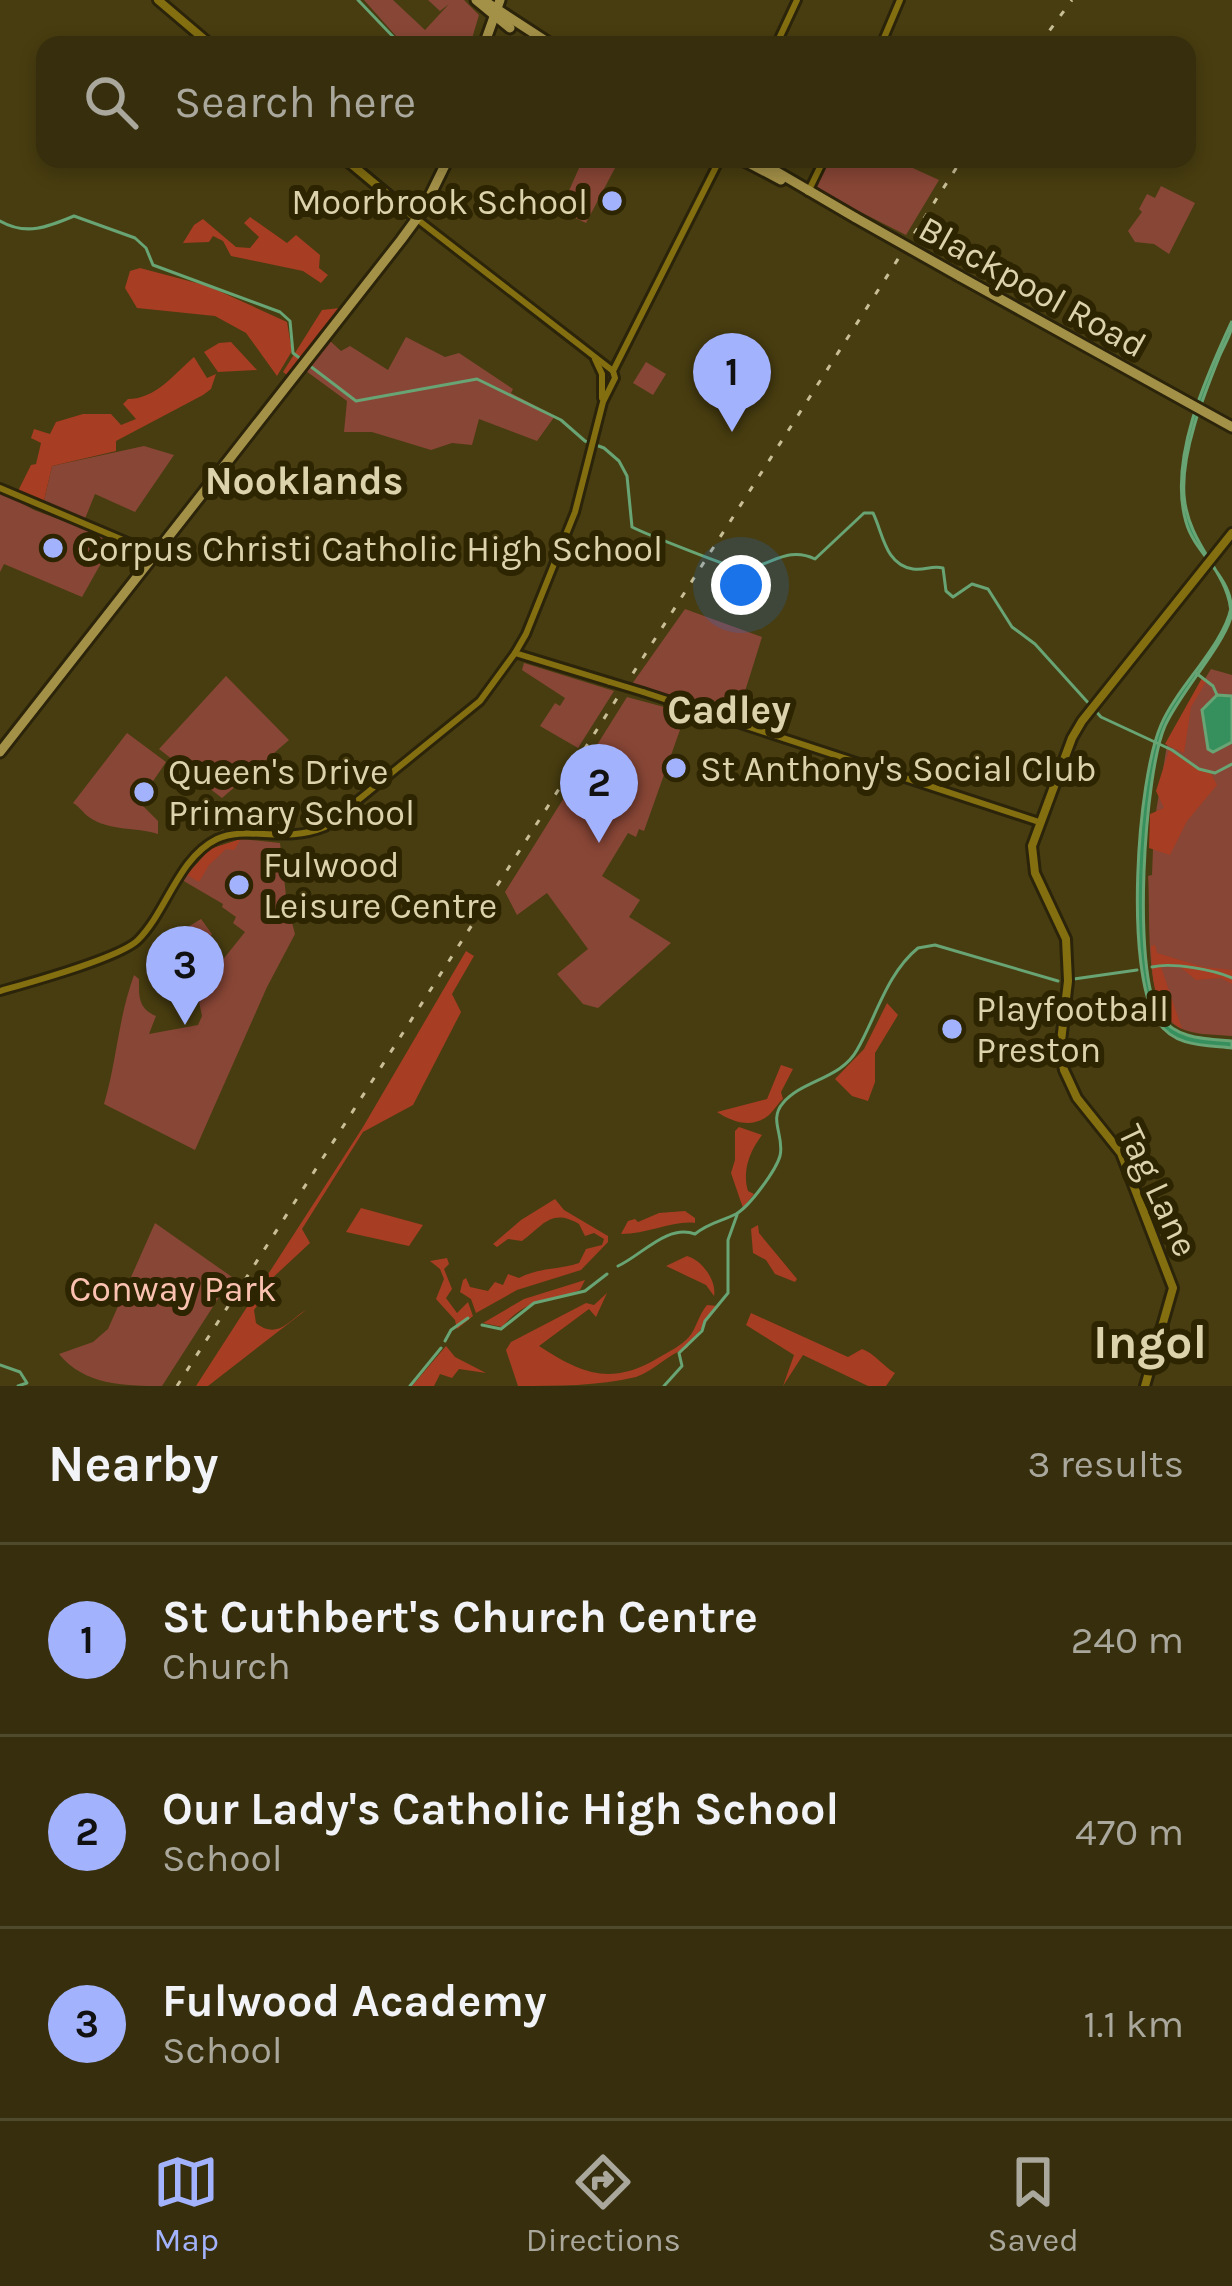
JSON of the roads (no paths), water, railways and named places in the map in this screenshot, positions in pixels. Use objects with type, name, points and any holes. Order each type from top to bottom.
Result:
[{"type":"highway","points":[[479,0],[538,36]]},
{"type":"highway","points":[[498,9],[511,28],[525,36]]},
{"type":"highway","points":[[494,36],[511,28]]},
{"type":"highway","points":[[0,752],[417,219],[443,168]]},
{"type":"highway","name":"Blackpool Road","points":[[760,168],[808,191]]},
{"type":"highway","name":"Blackpool Road","points":[[769,168],[1232,427]]},
{"type":"main road","points":[[158,0],[200,36]]},
{"type":"main road","points":[[356,168],[417,219]]},
{"type":"main road","points":[[1039,822],[1072,738],[1091,709],[1232,533]]},
{"type":"main road","name":"Tag Lane","points":[[1039,822],[1032,846],[1035,873],[1066,939],[1068,981],[1060,1050],[1070,1087],[1121,1153],[1173,1288],[1145,1386]]},
{"type":"street","points":[[780,36],[797,0]]},
{"type":"street","points":[[885,36],[900,0]]},
{"type":"street","points":[[0,991],[116,954],[137,941],[198,854],[219,838],[237,833],[302,836],[325,827],[480,701],[526,634],[565,539],[608,375],[716,168]]},
{"type":"street","points":[[808,191],[820,168]]},
{"type":"street","points":[[417,219],[594,356],[608,375]]},
{"type":"street","points":[[0,488],[155,554]]},
{"type":"street","points":[[514,652],[1039,822]]},
{"type":"waterway","points":[[358,0],[392,36]]},
{"type":"waterway","points":[[0,221],[28,229],[74,216],[135,238],[146,248],[153,265],[280,312],[290,321],[293,353],[356,401],[477,379],[561,420],[619,461],[627,476],[632,527],[735,567],[751,568],[795,555],[815,559],[864,513],[873,513],[896,561],[913,569],[943,568],[946,591],[953,597],[972,584],[988,589],[1012,627],[1035,644],[1101,717],[1172,750],[1199,769],[1215,773],[1232,764]]},
{"type":"waterway","points":[[1196,673],[1217,695]]},
{"type":"waterway","points":[[618,1266],[665,1237],[695,1234],[748,1204],[780,1156],[779,1109],[791,1095],[850,1060],[890,983],[918,948],[935,945],[1058,981]]},
{"type":"waterway","points":[[1152,967],[1193,968],[1232,978]]},
{"type":"waterway","points":[[1074,979],[1137,970]]},
{"type":"waterway","points":[[664,1386],[682,1366],[679,1353],[702,1331],[728,1293],[728,1240],[737,1215]]},
{"type":"waterway","points":[[482,1325],[501,1329],[534,1303],[585,1291],[607,1274]]},
{"type":"waterway","points":[[445,1341],[468,1318]]},
{"type":"waterway","points":[[410,1386],[441,1348]]},
{"type":"waterway","points":[[0,1365],[20,1372],[27,1383],[18,1386]]},
{"type":"railway","points":[[1046,36],[1072,0]]},
{"type":"railway","points":[[177,1386],[956,168]]},
{"type":"place","name":"Moorbrook School","points":[[612,201]]},
{"type":"place","name":"St Cuthbert's Church Centre","points":[[732,432]]},
{"type":"place","name":"Corpus Christi Catholic High School","points":[[53,548]]},
{"type":"place","name":"St Anthony's Social Club","points":[[676,768]]},
{"type":"place","name":"Queen's Drive Primary School","points":[[144,792]]},
{"type":"place","name":"Our Lady's Catholic High School","points":[[599,843]]},
{"type":"place","name":"Fulwood Leisure Centre","points":[[239,885]]},
{"type":"place","name":"Fulwood Academy","points":[[185,1025]]},
{"type":"place","name":"Playfootball Preston","points":[[952,1029]]},
{"type":"district","name":"Nooklands","points":[[304,480]]},
{"type":"district","name":"Cadley","points":[[729,709]]},
{"type":"district","name":"Ingol","points":[[1150,1341]]},
{"type":"park label","name":"Conway Park","points":[[173,1288]]}]
